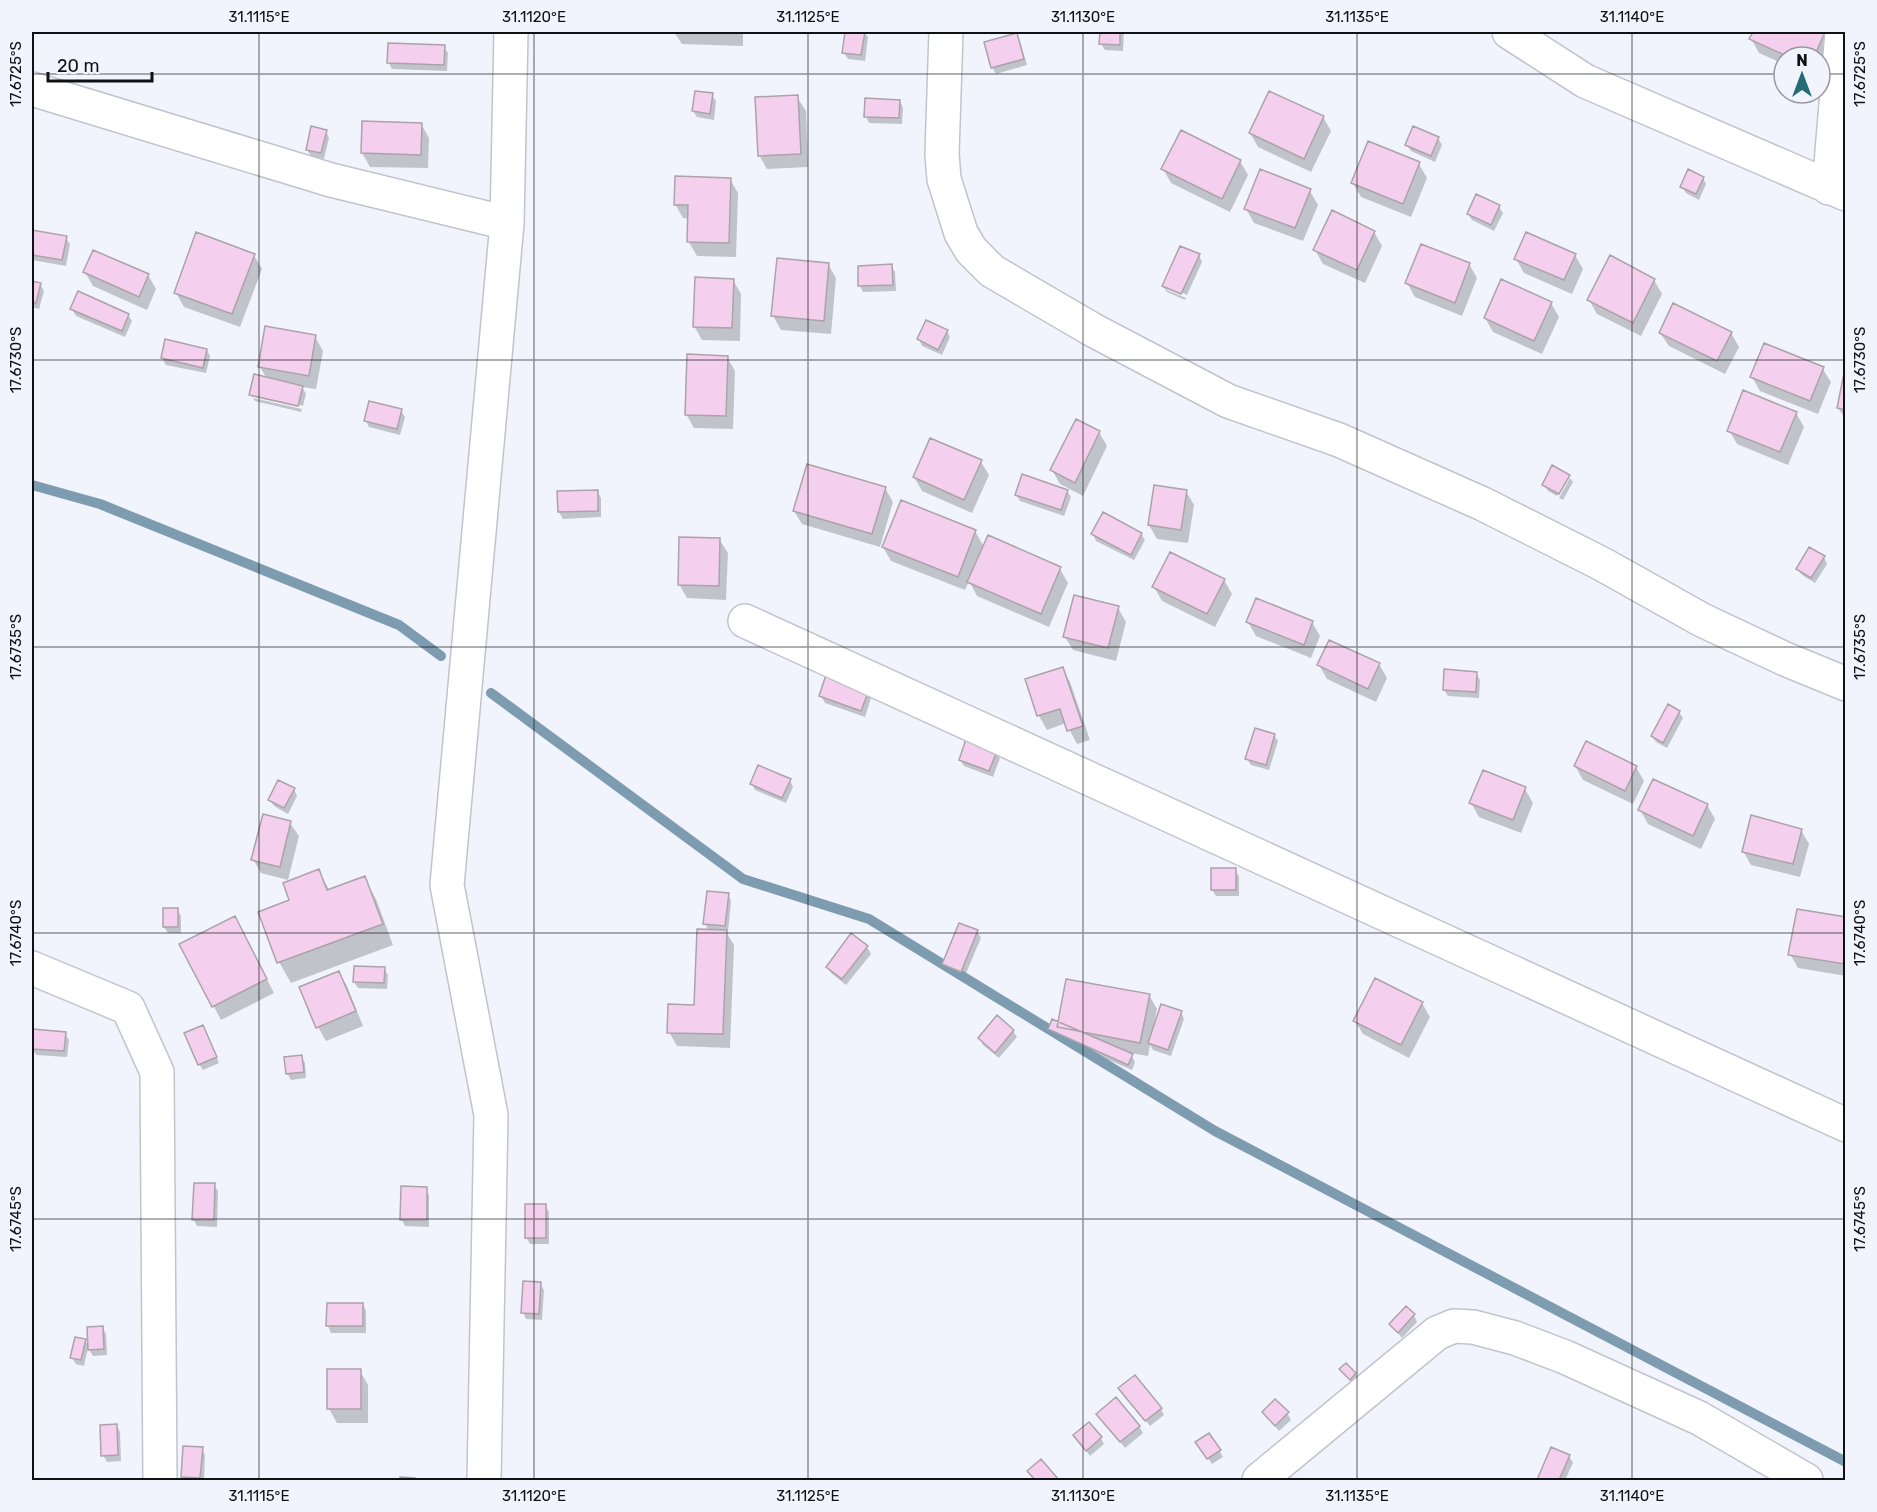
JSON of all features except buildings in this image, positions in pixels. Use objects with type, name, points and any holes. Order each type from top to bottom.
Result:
[{"type":"street","points":[[484,1480],[491,1115],[447,885],[507,223],[511,32]]},
{"type":"street","points":[[946,32],[942,154],[944,178],[961,233],[971,250],[992,271],[1093,330],[1228,401],[1339,440],[1483,504],[1602,564],[1702,620],[1845,684]]},
{"type":"street","points":[[1509,32],[1585,81],[1837,191],[1842,32]]},
{"type":"street","points":[[32,89],[331,180],[507,223]]},
{"type":"street","points":[[745,621],[1845,1125]]},
{"type":"street","points":[[32,968],[128,1008],[157,1072],[160,1480]]},
{"type":"street","points":[[1259,1480],[1437,1333],[1454,1326],[1473,1327],[1515,1338],[1565,1357],[1699,1418],[1806,1480]]},
{"type":"waterway","points":[[32,485],[100,504],[399,625],[441,656]]},
{"type":"waterway","points":[[491,693],[743,879],[869,919],[1215,1131],[1846,1462]]}]
